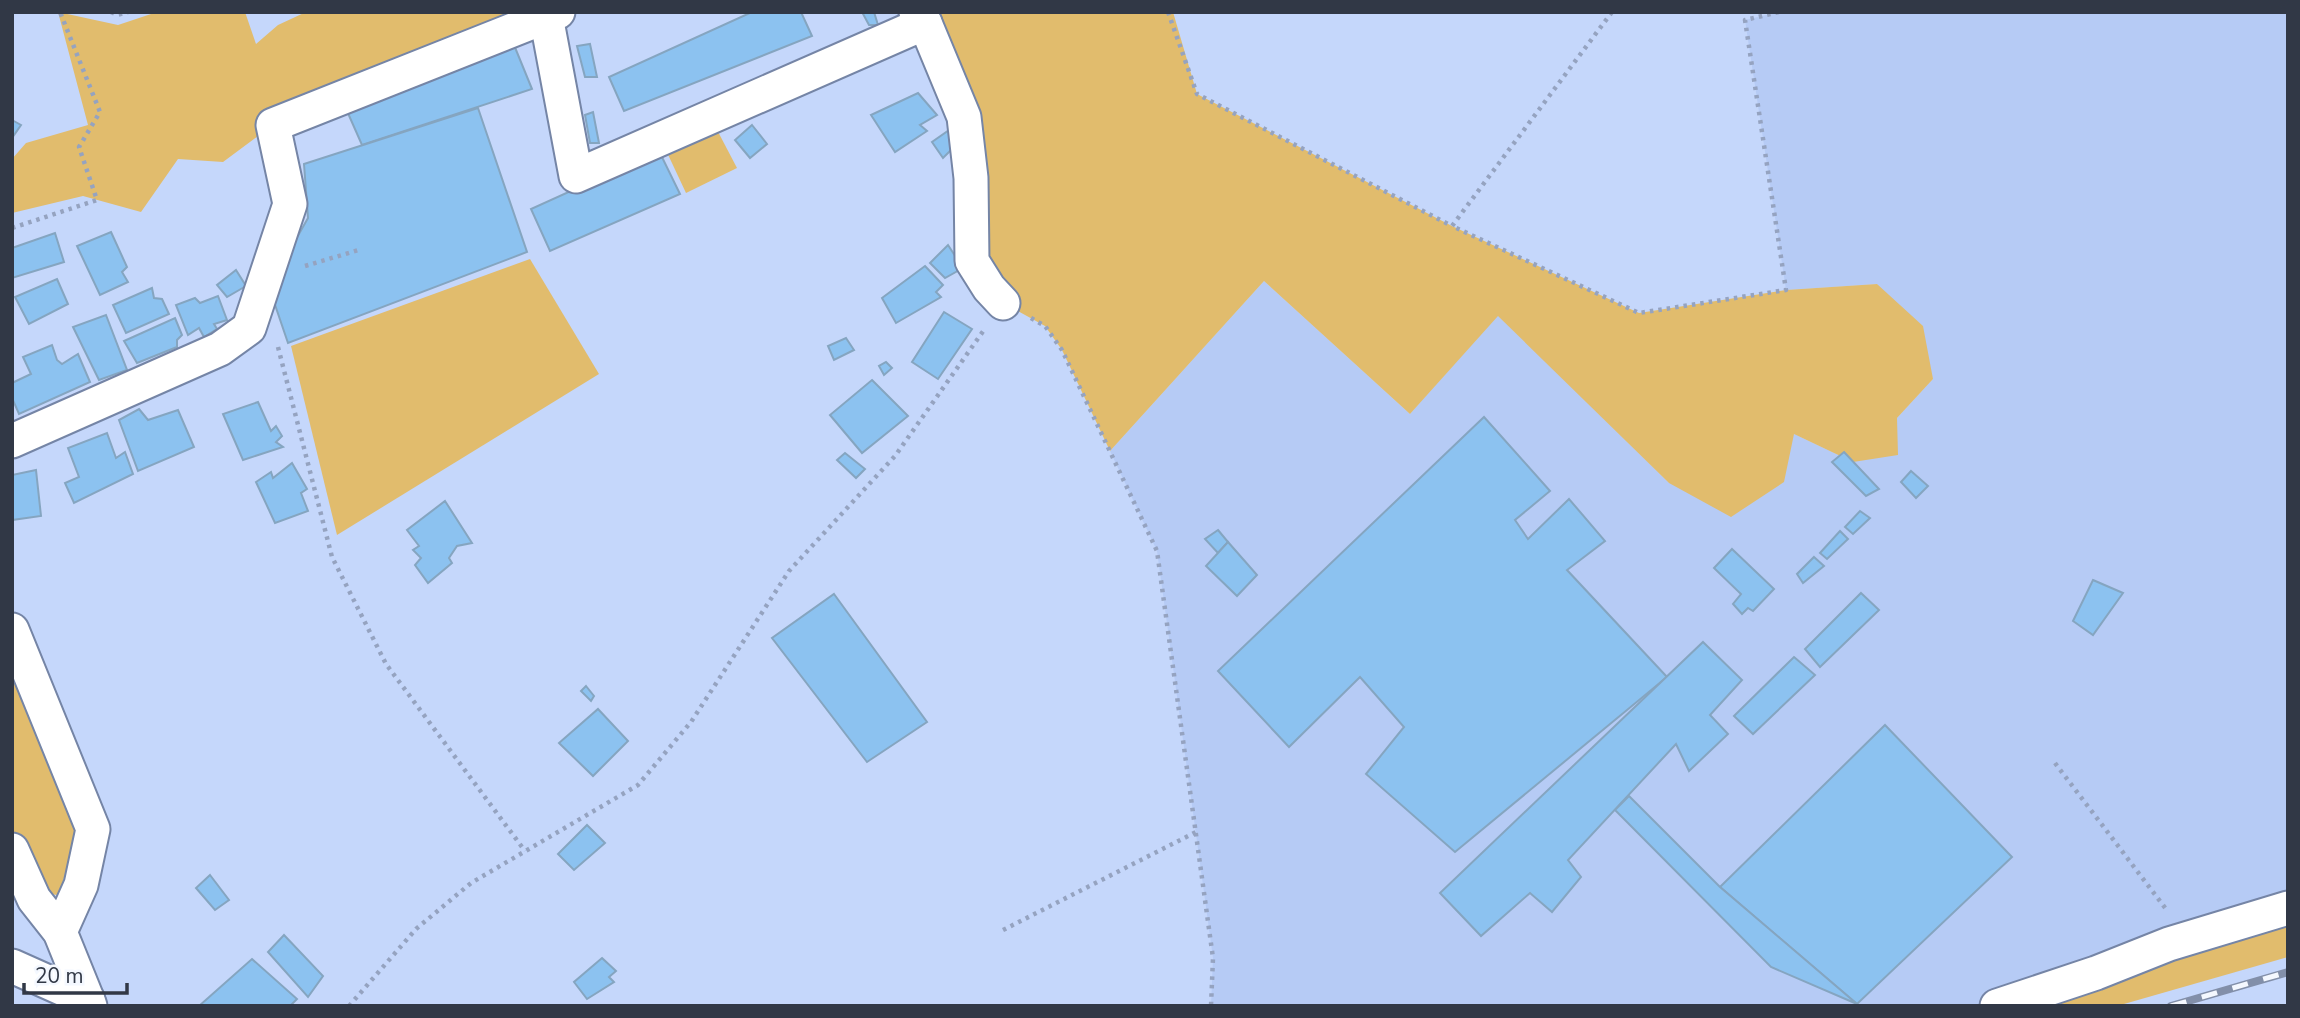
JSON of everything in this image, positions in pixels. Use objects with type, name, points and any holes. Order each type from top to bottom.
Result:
[{"type":"street","points":[[12,441],[220,349],[249,328],[290,204],[273,125],[552,14],[576,176],[920,18],[964,117],[971,178],[972,261],[989,288],[1003,303]]},
{"type":"street","points":[[12,630],[93,829],[81,885],[60,932]]},
{"type":"street","points":[[12,850],[34,899],[60,932],[89,1003]]},
{"type":"street","points":[[1997,1006],[2096,974],[2188,938],[2288,908]]},
{"type":"street","points":[[12,966],[89,1003]]},
{"type":"path","points":[[12,228],[97,200],[79,146],[100,112],[60,12]]},
{"type":"path","points":[[110,12],[117,15],[128,12]]},
{"type":"path","points":[[1168,12],[1197,94],[1452,226],[1639,313],[1786,290],[1745,20],[1779,12]]},
{"type":"path","points":[[1452,226],[1612,12]]},
{"type":"path","points":[[267,277],[362,249]]},
{"type":"path","points":[[349,1006],[415,929],[471,883],[638,785],[691,722],[789,571],[895,456],[1003,303],[1045,326],[1062,350],[1157,551],[1213,958],[1211,1006]]},
{"type":"path","points":[[276,341],[332,557],[386,664],[525,850]]},
{"type":"path","points":[[2055,763],[2188,938]]},
{"type":"path","points":[[1003,930],[1196,832]]},
{"type":"shaded area","points":[[58,12],[118,25],[157,12],[245,12],[256,44],[278,25],[306,12],[578,12],[273,125],[223,162],[178,159],[141,212],[83,196],[12,213],[12,159],[26,143],[88,125]]},
{"type":"shaded area","points":[[916,12],[1173,12],[1197,94],[1452,226],[1639,313],[1786,290],[1877,284],[1923,326],[1933,379],[1897,418],[1898,455],[1853,462],[1794,434],[1784,482],[1731,517],[1669,483],[1498,316],[1410,414],[1264,281],[1110,451],[1062,350],[1045,326],[1003,303],[989,288],[964,117]]},
{"type":"shaded area","points":[[1779,12],[2288,12],[2288,908],[1997,1006],[1211,1006],[1213,958],[1157,551],[1110,451],[1264,281],[1410,414],[1498,315],[1669,483],[1794,434],[1853,462],[1933,379],[1877,284],[1786,290],[1745,20]]},
{"type":"shaded area","points":[[715,126],[737,168],[686,193],[664,146]]},
{"type":"shaded area","points":[[530,259],[599,374],[337,535],[291,346]]},
{"type":"shaded area","points":[[12,671],[78,829],[59,895],[43,894],[12,828]]},
{"type":"shaded area","points":[[2288,908],[2288,957],[2117,1006],[1997,1006]]},
{"type":"building","points":[[752,12],[801,12],[812,36],[624,111],[609,77]]},
{"type":"building","points":[[862,12],[874,12],[878,25],[869,25]]},
{"type":"building","points":[[590,44],[597,77],[585,77],[577,46]]},
{"type":"building","points":[[514,45],[532,89],[362,145],[347,111]]},
{"type":"building","points":[[918,93],[937,115],[920,125],[927,131],[895,152],[871,115]]},
{"type":"building","points":[[478,108],[527,252],[288,343],[271,293],[308,218],[304,164]]},
{"type":"building","points":[[593,112],[599,143],[590,143],[585,115]]},
{"type":"building","points":[[12,120],[21,125],[12,138]]},
{"type":"building","points":[[752,125],[767,144],[750,158],[735,140]]},
{"type":"building","points":[[952,128],[959,142],[943,158],[932,142]]},
{"type":"building","points":[[659,151],[680,194],[550,251],[531,209]]},
{"type":"building","points":[[111,232],[127,267],[122,272],[128,282],[100,295],[77,246]]},
{"type":"building","points":[[55,233],[64,262],[12,278],[12,248]]},
{"type":"building","points":[[948,245],[963,268],[945,278],[930,263]]},
{"type":"building","points":[[925,266],[943,285],[936,292],[941,297],[896,323],[882,298]]},
{"type":"building","points":[[236,270],[246,286],[227,297],[217,285]]},
{"type":"building","points":[[57,279],[68,304],[29,324],[15,297]]},
{"type":"building","points":[[152,288],[154,298],[162,299],[169,314],[126,333],[113,305]]},
{"type":"building","points":[[218,296],[227,320],[214,324],[217,329],[204,337],[199,328],[188,335],[176,305],[195,298],[200,303]]},
{"type":"building","points":[[944,312],[972,329],[938,379],[912,362]]},
{"type":"building","points":[[106,315],[127,370],[99,380],[73,327]]},
{"type":"building","points":[[175,318],[182,335],[177,340],[177,347],[137,363],[124,341]]},
{"type":"building","points":[[846,338],[854,350],[834,360],[828,346]]},
{"type":"building","points":[[52,345],[57,360],[62,364],[78,354],[90,382],[19,414],[12,398],[12,383],[31,374],[23,357]]},
{"type":"building","points":[[886,362],[892,368],[884,375],[879,366]]},
{"type":"building","points":[[872,380],[908,416],[862,453],[830,415]]},
{"type":"building","points":[[258,402],[271,431],[276,426],[282,436],[276,442],[283,447],[243,460],[223,414]]},
{"type":"building","points":[[139,409],[148,420],[178,410],[194,447],[138,471],[119,420]]},
{"type":"building","points":[[1484,417],[1550,491],[1515,520],[1528,539],[1569,499],[1605,541],[1567,570],[1667,677],[1455,852],[1366,774],[1404,727],[1360,677],[1289,747],[1218,671]]},
{"type":"building","points":[[107,433],[116,458],[125,452],[133,474],[74,503],[65,483],[79,477],[68,448]]},
{"type":"building","points":[[1844,452],[1879,489],[1866,496],[1832,462]]},
{"type":"building","points":[[845,453],[865,469],[856,478],[837,460]]},
{"type":"building","points":[[292,463],[307,489],[301,493],[308,511],[275,523],[256,482],[271,472],[273,478]]},
{"type":"building","points":[[36,470],[41,516],[12,520],[12,475]]},
{"type":"building","points":[[1911,471],[1928,486],[1916,498],[1901,482]]},
{"type":"building","points":[[445,501],[472,543],[457,546],[449,558],[452,563],[428,583],[415,565],[421,558],[413,550],[419,546],[407,530]]},
{"type":"building","points":[[1860,511],[1870,518],[1853,534],[1845,527]]},
{"type":"building","points":[[1218,530],[1228,542],[1218,553],[1205,539]]},
{"type":"building","points":[[1840,531],[1848,539],[1827,559],[1820,553]]},
{"type":"building","points":[[1228,542],[1257,575],[1237,596],[1206,566]]},
{"type":"building","points":[[1732,549],[1774,589],[1753,611],[1748,608],[1742,614],[1733,604],[1741,594],[1714,568]]},
{"type":"building","points":[[1814,557],[1824,566],[1803,583],[1797,574]]},
{"type":"building","points":[[2093,580],[2123,593],[2093,635],[2073,621]]},
{"type":"building","points":[[1861,593],[1879,610],[1820,667],[1805,649]]},
{"type":"building","points":[[834,594],[927,722],[867,762],[772,638]]},
{"type":"building","points":[[1703,642],[1742,680],[1710,715],[1728,734],[1689,771],[1676,744],[1568,860],[1581,877],[1552,912],[1530,893],[1481,936],[1440,893]]},
{"type":"building","points":[[1794,657],[1815,675],[1753,734],[1734,716]]},
{"type":"building","points":[[586,686],[594,696],[591,701],[581,691]]},
{"type":"building","points":[[598,709],[628,741],[593,776],[559,743]]},
{"type":"building","points":[[1885,725],[2012,857],[1857,1004],[1720,887]]},
{"type":"building","points":[[1629,796],[1720,887],[1857,1004],[1771,967],[1615,810]]},
{"type":"building","points":[[587,825],[605,843],[574,870],[558,854]]},
{"type":"building","points":[[210,875],[229,900],[215,910],[196,888]]},
{"type":"building","points":[[284,935],[323,976],[308,997],[268,952]]},
{"type":"building","points":[[602,958],[616,971],[609,977],[614,982],[587,999],[574,982]]},
{"type":"building","points":[[252,959],[297,999],[290,1006],[199,1006]]},
{"type":"railway","points":[[2171,1006],[2288,972]]}]
